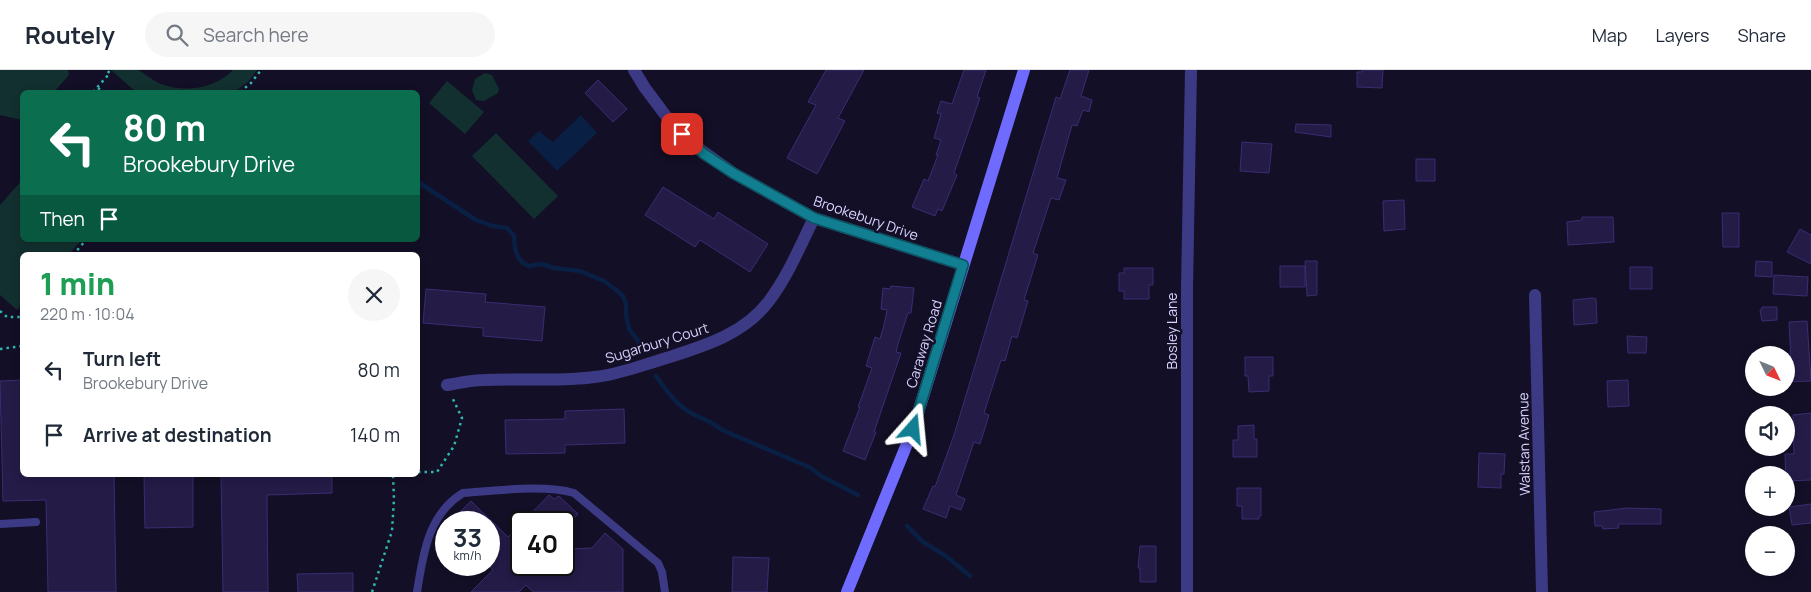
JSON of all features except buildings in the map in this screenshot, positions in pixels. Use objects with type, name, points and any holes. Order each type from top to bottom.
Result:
[{"type":"street","name":"Brookebury Drive","points":[[634,70],[672,124],[691,143],[733,173],[814,218],[963,265]]},
{"type":"street","name":"Caraway Road","points":[[847,592],[913,429],[1024,70]]},
{"type":"street","name":"Bosley Lane","points":[[1187,592],[1187,288],[1191,70]]},
{"type":"street","name":"Sugarbury Court","points":[[447,385],[483,380],[595,378],[627,370],[706,345],[725,337],[742,327],[769,301],[794,260],[814,218]]},
{"type":"street","name":"Walstan Avenue","points":[[1535,295],[1542,592]]},
{"type":"lane","points":[[417,592],[420,571],[432,525],[446,506],[463,493],[508,490],[562,490],[574,493],[658,563],[662,572],[665,592]]},
{"type":"lane","points":[[0,524],[36,522]]},
{"type":"path","points":[[96,90],[110,74],[106,70]]},
{"type":"path","points":[[243,90],[251,84],[261,70]]},
{"type":"path","points":[[76,252],[84,242]]},
{"type":"path","points":[[0,311],[7,318],[20,316]]},
{"type":"path","points":[[0,349],[20,346]]},
{"type":"path","points":[[420,472],[437,472],[454,446],[462,418],[447,385]]},
{"type":"path","points":[[372,592],[392,531],[393,477]]},
{"type":"green space","points":[[0,70],[68,70],[69,75],[56,90],[20,90],[20,120],[0,115]]},
{"type":"green space","points":[[111,70],[138,70],[161,84],[189,89],[208,85],[233,70],[257,70],[248,82],[237,90],[134,90]]},
{"type":"green space","points":[[485,73],[492,75],[499,89],[498,93],[484,101],[476,100],[472,90],[475,79]]},
{"type":"green space","points":[[447,81],[484,112],[465,134],[429,103]]},
{"type":"green space","points":[[496,133],[558,196],[534,219],[472,156]]},
{"type":"green space","points":[[20,182],[20,242],[80,242],[71,252],[20,252],[20,306],[17,310],[0,295],[0,205]]},
{"type":"water","points":[[581,115],[597,133],[557,171],[528,141],[539,131],[553,142]]},
{"type":"waterway","points":[[420,183],[476,220],[493,226],[507,228],[514,236],[515,248],[518,257],[523,263],[529,266],[542,264],[554,268],[580,271],[604,281],[623,296],[626,304],[629,329],[639,342]]},
{"type":"waterway","points":[[656,376],[676,401],[691,413],[722,430],[809,467],[823,477],[858,495]]},
{"type":"waterway","points":[[907,526],[923,542],[946,556],[970,576]]},
{"type":"route","points":[[682,134],[704,154],[733,173],[814,218],[963,265],[913,429]]}]
